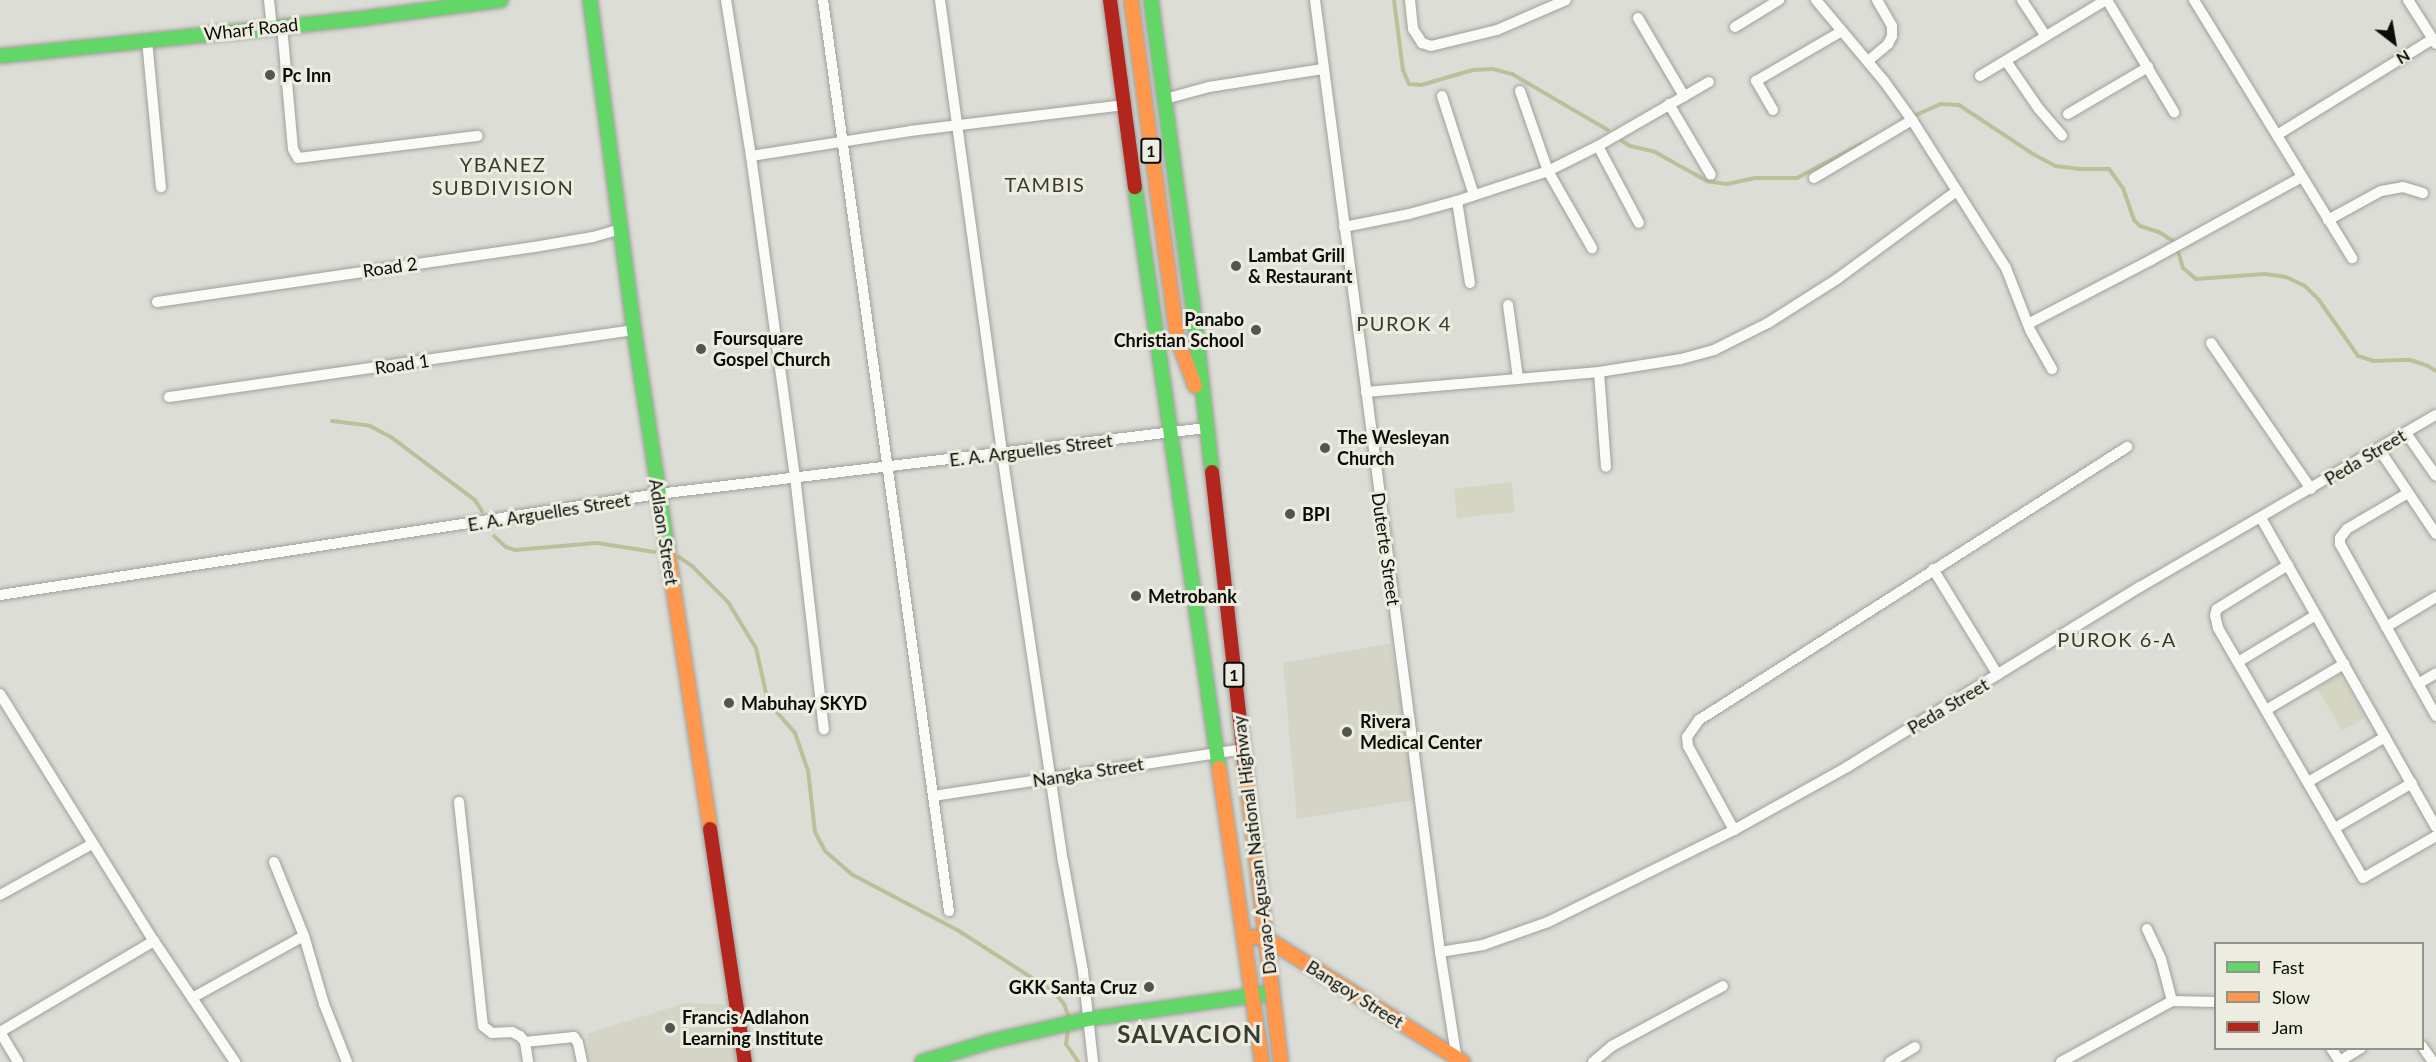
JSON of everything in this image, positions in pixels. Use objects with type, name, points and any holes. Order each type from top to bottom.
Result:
[{"type":"main road","name":"Wharf Road","points":[[0,56],[277,27],[445,4],[501,0]]},
{"type":"main road","name":"Adlaon Street","points":[[590,0],[634,330],[745,1062]]},
{"type":"main road","name":"Davao-Agusan National Highway","points":[[1110,0],[1170,433],[1218,658],[1242,749],[1281,1062]]},
{"type":"main road","name":"Davao-Agusan National Highway","points":[[1131,0],[1177,338],[1204,413]]},
{"type":"main road","name":"Davao-Agusan National Highway","points":[[1151,0],[1206,428],[1218,658],[1218,753],[1262,1062]]},
{"type":"main road","name":"Davao-Agusan National Highway","points":[[1168,417],[1177,338]]},
{"type":"main road","points":[[1245,938],[1264,937]]},
{"type":"main road","name":"Bangoy Street","points":[[1264,937],[1459,1061]]},
{"type":"main road","points":[[922,1062],[992,1041],[1088,1019],[1271,993]]},
{"type":"street","points":[[269,0],[277,27],[293,149],[298,158],[478,136]]},
{"type":"street","points":[[726,0],[751,156],[795,476],[824,729]]},
{"type":"street","points":[[822,0],[949,911]]},
{"type":"street","points":[[940,0],[955,126],[1002,454],[1083,971],[1093,1062]]},
{"type":"street","name":"Duterte Street","points":[[1314,0],[1440,952],[1459,1061]]},
{"type":"street","points":[[1410,0],[1413,29],[1422,43],[1431,46],[1497,30],[1566,0]]},
{"type":"street","points":[[1735,27],[1779,0]]},
{"type":"street","points":[[1816,0],[1868,61],[1912,120],[2006,268],[2028,324],[2052,369]]},
{"type":"street","points":[[1868,61],[1888,44],[1893,36],[1892,26],[1877,0]]},
{"type":"street","points":[[2022,0],[2045,35]]},
{"type":"street","points":[[1980,76],[2106,0],[2174,112]]},
{"type":"street","points":[[2194,0],[2352,258]]},
{"type":"street","points":[[2277,135],[2435,42],[2408,0]]},
{"type":"street","points":[[1638,18],[1684,96]]},
{"type":"street","points":[[1773,110],[1756,81],[1842,31]]},
{"type":"street","points":[[147,40],[160,187]]},
{"type":"street","points":[[2006,61],[2038,109],[2062,135]]},
{"type":"street","points":[[2068,114],[2148,67]]},
{"type":"street","points":[[1165,99],[1209,87],[1323,69]]},
{"type":"street","points":[[1344,227],[1409,214],[1548,171],[1598,146],[1709,82]]},
{"type":"street","points":[[1520,91],[1548,171],[1592,248]]},
{"type":"street","points":[[1442,96],[1474,195]]},
{"type":"street","points":[[1669,104],[1711,176]]},
{"type":"street","points":[[751,156],[955,126],[1124,105]]},
{"type":"street","points":[[1814,178],[1912,120]]},
{"type":"street","points":[[1598,146],[1639,223]]},
{"type":"street","points":[[2028,324],[2114,281],[2302,177]]},
{"type":"street","points":[[2328,220],[2380,191],[2403,188],[2423,193]]},
{"type":"street","points":[[1366,392],[1599,372],[1681,359],[1714,351],[1740,339],[1837,279],[1957,191]]},
{"type":"street","points":[[1456,201],[1470,283]]},
{"type":"street","name":"Road 2","points":[[158,302],[534,247],[593,237],[621,229]]},
{"type":"street","points":[[1508,305],[1518,378]]},
{"type":"street","name":"Road 1","points":[[169,398],[634,330]]},
{"type":"street","points":[[2211,343],[2311,489]]},
{"type":"street","points":[[1599,372],[1606,467]]},
{"type":"street","name":"Peda Street","points":[[1440,952],[1482,945],[1548,922],[1734,830],[1847,767],[2140,587],[2436,415]]},
{"type":"street","name":"E. A. Arguelles Street","points":[[0,595],[658,494],[795,476],[889,468],[1206,428]]},
{"type":"street","points":[[2406,433],[2436,476]]},
{"type":"street","points":[[1734,830],[1688,746],[1687,737],[1691,728],[1713,709],[2127,447]]},
{"type":"street","points":[[2379,449],[2436,534]]},
{"type":"street","points":[[2408,493],[2346,529],[2340,538],[2340,544],[2436,716]]},
{"type":"street","points":[[2261,518],[2436,826]]},
{"type":"street","points":[[2288,565],[2217,609],[2215,621],[2363,878],[2436,836]]},
{"type":"street","points":[[1933,569],[1998,675]]},
{"type":"street","points":[[2386,627],[2436,597]]},
{"type":"street","points":[[2238,662],[2316,615]]},
{"type":"street","points":[[2266,710],[2344,664]]},
{"type":"street","points":[[2418,684],[2436,673]]},
{"type":"street","points":[[0,694],[92,844],[235,1062]]},
{"type":"street","points":[[2308,782],[2385,737]]},
{"type":"street","name":"Nangka Street","points":[[933,796],[1242,749]]},
{"type":"street","points":[[2335,828],[2412,783]]},
{"type":"street","points":[[459,802],[483,1026],[492,1033],[512,1032],[525,1042],[574,1037],[578,1043],[582,1062]]},
{"type":"street","points":[[0,895],[92,844]]},
{"type":"street","points":[[274,862],[304,936],[324,1004],[347,1062]]},
{"type":"street","points":[[2147,929],[2160,959],[2172,1001]]},
{"type":"street","points":[[192,998],[304,936]]},
{"type":"street","points":[[18,1062],[0,1032],[154,941]]},
{"type":"street","points":[[1593,1062],[1612,1046],[1723,986]]},
{"type":"street","points":[[2061,1062],[2172,1001],[2214,1002]]},
{"type":"street","points":[[525,1042],[528,1062]]},
{"type":"street","points":[[1890,1062],[1915,1047]]},
{"type":"street","points":[[2424,1049],[2433,1062]]},
{"type":"street","points":[[2340,1062],[2358,1050]]},
{"type":"shaded area","name":"Rivera Medical Center","points":[[1391,643],[1416,800],[1297,819],[1283,663]]},
{"type":"shaded area","name":"Francis Adlahon Learning Institute","points":[[685,1003],[722,1004],[733,1012],[740,1062],[590,1062],[587,1034]]},
{"type":"green space","points":[[1512,482],[1515,512],[1457,518],[1454,489]]},
{"type":"green space","points":[[2340,675],[2365,718],[2342,731],[2317,688]]},
{"type":"waterway","points":[[1394,0],[1403,70],[1409,84],[1421,85],[1473,70],[1493,69],[1512,74],[1608,130]]},
{"type":"waterway","points":[[1916,115],[1941,104],[1959,105],[2033,154],[2056,166],[2109,169],[2123,188],[2134,220],[2140,226],[2159,232],[2173,241]]},
{"type":"waterway","points":[[1622,141],[1630,146],[1655,152],[1707,181],[1727,184],[1755,178],[1797,178],[1861,144]]},
{"type":"waterway","points":[[2178,251],[2183,268],[2196,279],[2265,274],[2286,277],[2305,286],[2319,300],[2358,356],[2373,361],[2410,360],[2436,371]]},
{"type":"waterway","points":[[332,421],[370,426],[391,437],[475,500],[482,511]]},
{"type":"waterway","points":[[494,536],[506,547],[515,550],[597,543],[654,552]]},
{"type":"waterway","points":[[679,557],[692,566],[728,602],[756,648],[768,702],[795,733],[808,770],[815,832],[825,851],[853,875],[959,931],[1054,992],[1064,1004],[1068,1015]]},
{"type":"waterway","points":[[1068,1031],[1066,1044],[1078,1062]]},
{"type":"traffic: fast","points":[[0,56],[365,18],[501,0]]},
{"type":"traffic: fast","points":[[590,0],[634,330],[668,553]]},
{"type":"traffic: fast","points":[[1151,0],[1192,298],[1212,472]]},
{"type":"traffic: fast","points":[[1135,187],[1219,768]]},
{"type":"traffic: fast","points":[[922,1062],[992,1041],[1088,1019],[1271,993]]},
{"type":"traffic: slow","points":[[1131,0],[1177,338],[1195,386]]},
{"type":"traffic: slow","points":[[668,553],[710,829]]},
{"type":"traffic: slow","points":[[1219,768],[1262,1062]]},
{"type":"traffic: slow","points":[[1246,774],[1281,1062]]},
{"type":"traffic: slow","points":[[1245,938],[1264,937],[1463,1062]]},
{"type":"traffic: jam","points":[[1110,0],[1135,187]]},
{"type":"traffic: jam","points":[[1212,472],[1246,774]]},
{"type":"traffic: jam","points":[[710,829],[745,1062]]},
{"type":"place","name":"Pc Inn","points":[[270,75]]},
{"type":"place","name":"Lambat Grill & Restaurant","points":[[1236,266]]},
{"type":"place","name":"Panabo Christian School","points":[[1256,330]]},
{"type":"place","name":"Foursquare Gospel Church","points":[[701,349]]},
{"type":"place","name":"The Wesleyan Church","points":[[1325,448]]},
{"type":"place","name":"BPI","points":[[1290,514]]},
{"type":"place","name":"Metrobank","points":[[1136,596]]},
{"type":"place","name":"Mabuhay SKYD","points":[[729,703]]},
{"type":"place","name":"Rivera Medical Center","points":[[1347,732]]},
{"type":"place","name":"GKK Santa Cruz","points":[[1149,987]]},
{"type":"place","name":"Francis Adlahon Learning Institute","points":[[670,1028]]},
{"type":"district","name":"YBANEZ SUBDIVISION","points":[[503,176]]},
{"type":"district","name":"TAMBIS","points":[[1045,184]]},
{"type":"district","name":"PUROK 4","points":[[1404,323]]},
{"type":"district","name":"PUROK 6-A","points":[[2117,639]]},
{"type":"district","name":"SALVACION","points":[[1190,1034]]}]
